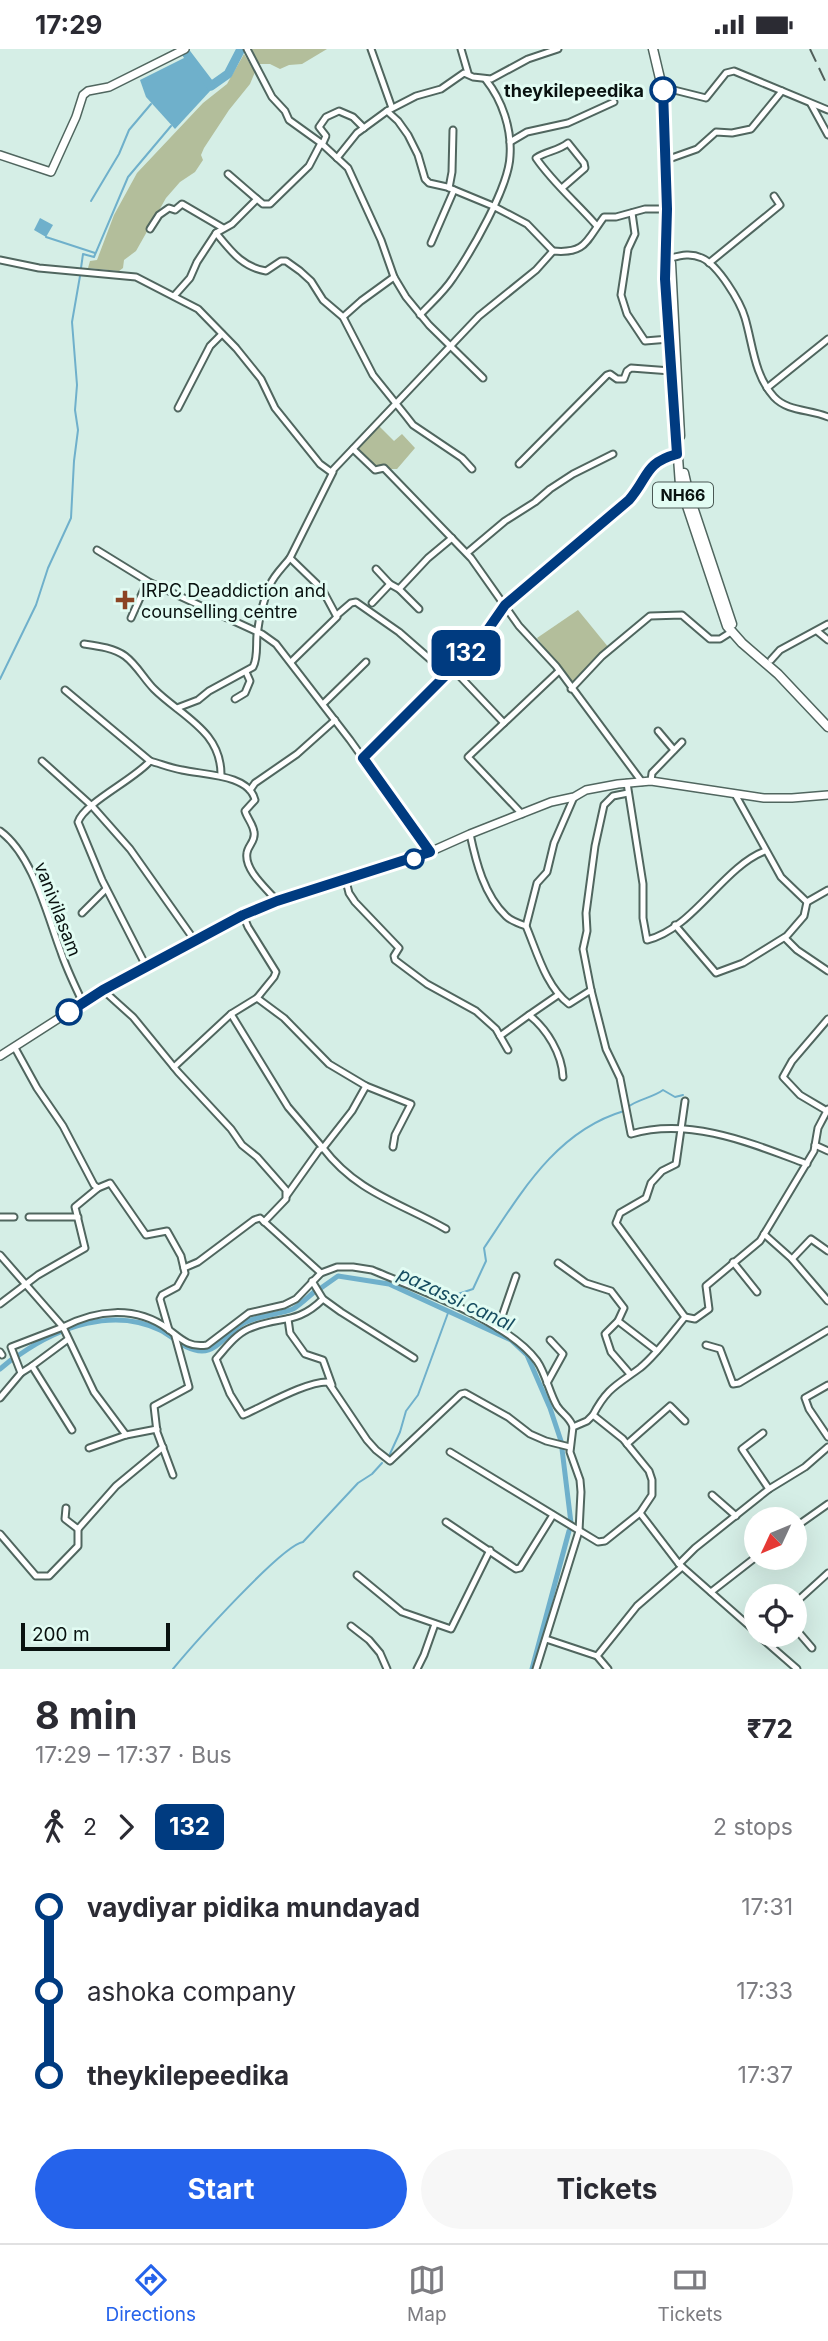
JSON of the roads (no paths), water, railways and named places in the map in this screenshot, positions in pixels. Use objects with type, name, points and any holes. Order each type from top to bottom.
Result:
[{"type":"highway","name":"NH66","points":[[653,49],[663,87],[669,339],[680,485],[720,609],[731,632],[769,662],[828,726]]},
{"type":"highway","points":[[668,258],[685,481],[730,620],[740,635],[828,721]]},
{"type":"main road","points":[[0,155],[51,172],[83,95],[108,87],[182,51]]},
{"type":"main road","points":[[0,1056],[103,990],[243,915],[277,901],[430,852],[586,790],[651,781],[764,798],[792,799],[828,795]]},
{"type":"street","points":[[247,49],[272,97],[285,111],[289,120],[338,157],[348,168],[381,240],[394,277],[406,297],[483,379]]},
{"type":"street","points":[[371,49],[389,110],[408,135],[429,183],[452,189],[493,206],[527,224],[553,251],[574,252],[581,249],[604,217],[645,209],[667,212]]},
{"type":"street","points":[[461,49],[468,73],[473,77],[486,79],[528,59],[558,49]]},
{"type":"street","points":[[663,87],[706,98],[726,73],[734,71],[828,110]]},
{"type":"street","points":[[338,157],[364,128],[389,110],[416,96],[437,91],[468,73]]},
{"type":"street","points":[[421,315],[452,280],[493,206],[507,171],[510,142],[501,100],[486,79]]},
{"type":"street","points":[[666,160],[697,149],[716,132],[732,133],[751,129],[782,90]]},
{"type":"street","points":[[510,142],[527,132],[568,123],[614,101]]},
{"type":"street","points":[[810,102],[828,135]]},
{"type":"street","points":[[228,174],[263,204],[270,204],[309,166],[326,136],[319,127],[326,117],[339,111],[353,117],[364,128]]},
{"type":"street","points":[[431,243],[452,189],[453,129]]},
{"type":"street","points":[[562,188],[585,168],[568,143],[556,151],[536,158],[549,178],[562,188],[597,226]]},
{"type":"street","points":[[709,263],[780,205],[774,196]]},
{"type":"street","points":[[174,296],[191,278],[197,262],[216,233],[232,224],[257,199]]},
{"type":"street","points":[[150,229],[164,210],[175,209],[182,204],[222,228]]},
{"type":"street","points":[[632,213],[635,234],[628,249],[621,295],[627,314],[645,341],[669,339]]},
{"type":"street","points":[[216,233],[246,265],[266,271],[281,261],[293,265],[311,281],[323,300],[343,317],[370,369],[413,425],[455,452],[472,469]]},
{"type":"street","points":[[177,708],[198,700],[209,691],[246,672],[256,662],[254,655],[257,632],[270,583],[290,558],[333,472],[480,316],[537,270],[553,251]]},
{"type":"street","points":[[668,258],[689,254],[709,263],[740,305],[758,370],[767,388],[782,405],[814,411],[828,417]]},
{"type":"street","points":[[0,260],[39,268],[136,277],[198,309],[261,379],[275,408],[320,464],[327,471],[333,472]]},
{"type":"street","points":[[343,317],[394,277]]},
{"type":"street","points":[[178,408],[209,346],[222,334]]},
{"type":"street","points":[[767,388],[828,339]]},
{"type":"street","points":[[519,464],[610,373],[617,379],[624,379],[627,371],[631,369],[671,371]]},
{"type":"street","points":[[353,449],[374,470],[384,468],[467,553],[642,782]]},
{"type":"street","points":[[467,553],[505,521],[550,489],[613,454]]},
{"type":"street","points":[[363,758],[480,641],[505,605],[629,500],[643,484],[648,469],[661,459],[677,454]]},
{"type":"street","points":[[399,589],[428,558],[452,538]]},
{"type":"street","points":[[97,550],[150,583],[268,637],[323,704],[430,852]]},
{"type":"street","points":[[290,558],[322,589],[337,615]]},
{"type":"street","points":[[376,569],[419,610]]},
{"type":"street","points":[[131,618],[144,589],[150,583]]},
{"type":"street","points":[[372,603],[390,584]]},
{"type":"street","points":[[291,662],[337,615],[356,602],[399,632],[447,674]]},
{"type":"street","points":[[571,689],[602,656],[650,616],[682,615],[710,639],[715,640],[731,632]]},
{"type":"street","points":[[769,662],[780,650],[828,624]]},
{"type":"street","points":[[817,631],[828,640]]},
{"type":"street","points":[[84,644],[108,648],[124,655],[153,688],[194,720],[219,755],[221,776]]},
{"type":"street","points":[[323,704],[366,662]]},
{"type":"street","points":[[452,668],[504,723]]},
{"type":"street","points":[[522,814],[468,757],[559,671]]},
{"type":"street","points":[[235,699],[245,693],[250,681],[246,672]]},
{"type":"street","points":[[65,690],[150,761],[181,770],[221,776],[250,790],[255,800],[245,811],[255,835],[247,851],[248,861],[277,901]]},
{"type":"street","points":[[250,790],[255,783],[297,754],[335,720]]},
{"type":"street","points":[[657,731],[674,750]]},
{"type":"street","points":[[651,781],[652,773],[682,742]]},
{"type":"street","points":[[42,761],[92,806],[130,849],[195,941]]},
{"type":"street","points":[[146,966],[106,889],[78,822],[92,806],[150,761]]},
{"type":"street","points":[[627,783],[643,884],[646,939],[650,940],[675,925],[750,860],[765,851]]},
{"type":"street","points":[[628,793],[613,796],[604,805],[595,846],[583,949],[606,1049],[620,1078],[631,1134],[654,1128],[681,1127],[748,1142],[807,1164]]},
{"type":"street","points":[[735,794],[781,877],[807,902]]},
{"type":"street","points":[[574,797],[554,843],[547,872],[537,883],[526,926],[558,995],[569,1005],[591,991]]},
{"type":"street","name":"vanivilasam","points":[[0,831],[20,852],[33,876],[67,970],[83,1003]]},
{"type":"street","points":[[470,834],[476,863],[487,889],[507,918],[526,926]]},
{"type":"street","points":[[0,840],[8,837]]},
{"type":"street","points":[[346,881],[355,902],[399,948],[394,956],[395,960],[427,984],[476,1011],[500,1036],[508,1050]]},
{"type":"street","points":[[82,913],[106,889]]},
{"type":"street","points":[[675,925],[716,973],[743,963],[785,937],[804,916],[807,902],[828,890]]},
{"type":"street","points":[[174,1067],[231,1014],[257,998],[276,972],[243,915]]},
{"type":"street","points":[[785,937],[801,953],[828,971]]},
{"type":"street","points":[[103,990],[133,1017],[174,1067],[211,1105],[242,1146],[257,1157],[276,1178],[287,1195]]},
{"type":"street","points":[[500,1036],[558,995]]},
{"type":"street","points":[[257,998],[284,1018],[329,1064],[366,1086],[411,1104],[395,1135],[393,1147]]},
{"type":"street","points":[[231,1014],[288,1107],[340,1166],[373,1193],[446,1229]]},
{"type":"street","points":[[529,1015],[537,1021],[552,1043],[560,1058],[563,1077]]},
{"type":"street","points":[[685,1101],[676,1164],[662,1171],[651,1183],[646,1198],[620,1213],[616,1223],[685,1317],[695,1319],[709,1309],[706,1286],[760,1241],[814,1151],[818,1128],[827,1110],[800,1095],[783,1077],[792,1061],[828,1019]]},
{"type":"street","points":[[15,1048],[98,1188]]},
{"type":"street","points":[[264,1222],[286,1199],[319,1150],[352,1111],[366,1086]]},
{"type":"street","points":[[815,1145],[828,1151]]},
{"type":"street","points":[[0,1304],[38,1275],[85,1248],[75,1207],[110,1182],[146,1235],[167,1231],[176,1244],[185,1273],[177,1287],[162,1295],[160,1299],[169,1330]]},
{"type":"street","points":[[0,1217],[14,1217]]},
{"type":"street","points":[[29,1217],[78,1217]]},
{"type":"street","points":[[184,1268],[198,1262],[260,1218],[321,1273]]},
{"type":"street","points":[[764,1234],[792,1259],[828,1301]]},
{"type":"street","points":[[792,1259],[811,1239],[828,1251]]},
{"type":"street","points":[[0,1255],[63,1327],[93,1392],[126,1435]]},
{"type":"street","points":[[733,1262],[757,1292]]},
{"type":"street","points":[[558,1263],[586,1283],[611,1291],[624,1308],[618,1321],[605,1334],[611,1352],[629,1374]]},
{"type":"street","points":[[20,1373],[11,1347],[82,1317],[113,1312],[150,1319],[189,1345],[207,1345],[249,1313],[284,1305],[296,1299],[321,1273],[337,1267],[372,1270],[498,1328],[519,1342],[536,1361],[558,1409],[568,1417],[573,1427],[570,1447],[582,1492],[579,1531],[536,1669]]},
{"type":"street","points":[[498,1328],[516,1276]]},
{"type":"street","points":[[312,1281],[323,1299],[414,1357]]},
{"type":"street","points":[[323,1299],[312,1310],[298,1318],[288,1318],[246,1330],[216,1359],[218,1368],[243,1415],[319,1381],[331,1385]]},
{"type":"street","points":[[573,1427],[587,1421],[601,1400],[619,1381],[641,1367],[685,1317]]},
{"type":"street","points":[[288,1318],[290,1333],[305,1354],[323,1360],[331,1385],[343,1406],[367,1440],[390,1461],[465,1393],[508,1417],[530,1434],[570,1447]]},
{"type":"street","points":[[618,1321],[657,1351]]},
{"type":"street","points":[[706,1345],[720,1349],[733,1384],[828,1331]]},
{"type":"street","points":[[173,1475],[157,1429],[153,1406],[189,1387],[175,1336]]},
{"type":"street","points":[[0,1398],[20,1373],[67,1340]]},
{"type":"street","points":[[547,1383],[563,1353],[550,1340]]},
{"type":"street","points":[[32,1366],[72,1430]]},
{"type":"street","points":[[828,1385],[805,1398],[808,1409],[828,1437]]},
{"type":"street","points":[[627,1444],[670,1406],[685,1422]]},
{"type":"street","points":[[450,1452],[600,1543],[640,1513],[651,1499],[652,1480],[645,1464],[627,1444],[593,1415]]},
{"type":"street","points":[[89,1448],[126,1435],[157,1429]]},
{"type":"street","points":[[763,1433],[743,1449],[769,1489]]},
{"type":"street","points":[[0,1534],[36,1576],[49,1576],[78,1546],[78,1529],[116,1486],[163,1447]]},
{"type":"street","points":[[597,1656],[637,1606],[681,1565],[695,1548],[769,1489],[805,1467],[828,1447]]},
{"type":"street","points":[[712,1495],[736,1516]]},
{"type":"street","points":[[807,1519],[828,1504]]},
{"type":"street","points":[[66,1508],[65,1519],[78,1529]]},
{"type":"street","points":[[640,1513],[681,1565],[744,1621]]},
{"type":"street","points":[[446,1522],[510,1567],[520,1567],[553,1515]]},
{"type":"street","points":[[357,1575],[402,1612],[447,1629],[454,1625],[490,1551]]},
{"type":"street","points":[[711,1592],[744,1566]]},
{"type":"street","points":[[807,1592],[828,1573]]},
{"type":"street","points":[[416,1669],[435,1624]]},
{"type":"street","points":[[351,1626],[380,1653],[386,1669]]},
{"type":"street","points":[[546,1639],[597,1656],[608,1669]]},
{"type":"street","points":[[807,1642],[812,1648]]},
{"type":"street","points":[[773,1647],[797,1669]]},
{"type":"water","points":[[188,56],[211,90],[175,129],[146,97],[140,80]]},
{"type":"water","points":[[40,218],[53,225],[46,237],[34,230]]},
{"type":"waterway","points":[[183,49],[211,86],[228,74],[241,49]]},
{"type":"waterway","points":[[91,201],[119,154],[129,130],[151,104]]},
{"type":"waterway","points":[[81,268],[83,254],[94,257],[128,177],[171,126]]},
{"type":"waterway","points":[[46,237],[95,253]]},
{"type":"waterway","points":[[0,679],[36,605],[48,568],[71,518],[78,430],[72,322],[80,276]]},
{"type":"waterway","points":[[628,1107],[663,1090],[675,1097],[683,1095]]},
{"type":"waterway","points":[[452,1301],[455,1295],[473,1289],[486,1261],[484,1248],[542,1166],[579,1133],[600,1120],[624,1111]]},
{"type":"waterway","name":"pazassi canal","points":[[321,1288],[338,1276],[389,1284],[511,1340],[527,1355],[561,1441]]},
{"type":"waterway","name":"pazassi canal","points":[[19,1355],[51,1336],[87,1323],[105,1320],[142,1323],[160,1330],[190,1349],[208,1350],[241,1325],[293,1309],[314,1292]]},
{"type":"waterway","points":[[389,1456],[406,1411],[418,1395],[448,1313]]},
{"type":"waterway","name":"pazassi canal","points":[[0,1369],[11,1360]]},
{"type":"waterway","name":"pazassi canal","points":[[562,1449],[571,1523]]},
{"type":"waterway","points":[[173,1669],[257,1578],[292,1547],[303,1542],[358,1483],[382,1463]]},
{"type":"waterway","name":"pazassi canal","points":[[532,1669],[569,1531]]},
{"type":"railway","points":[[810,49],[828,87]]},
{"type":"place","name":"theykilepeedika","points":[[663,90]]},
{"type":"place","name":"IRPC Deaddiction and counselling centre","points":[[125,600]]}]
